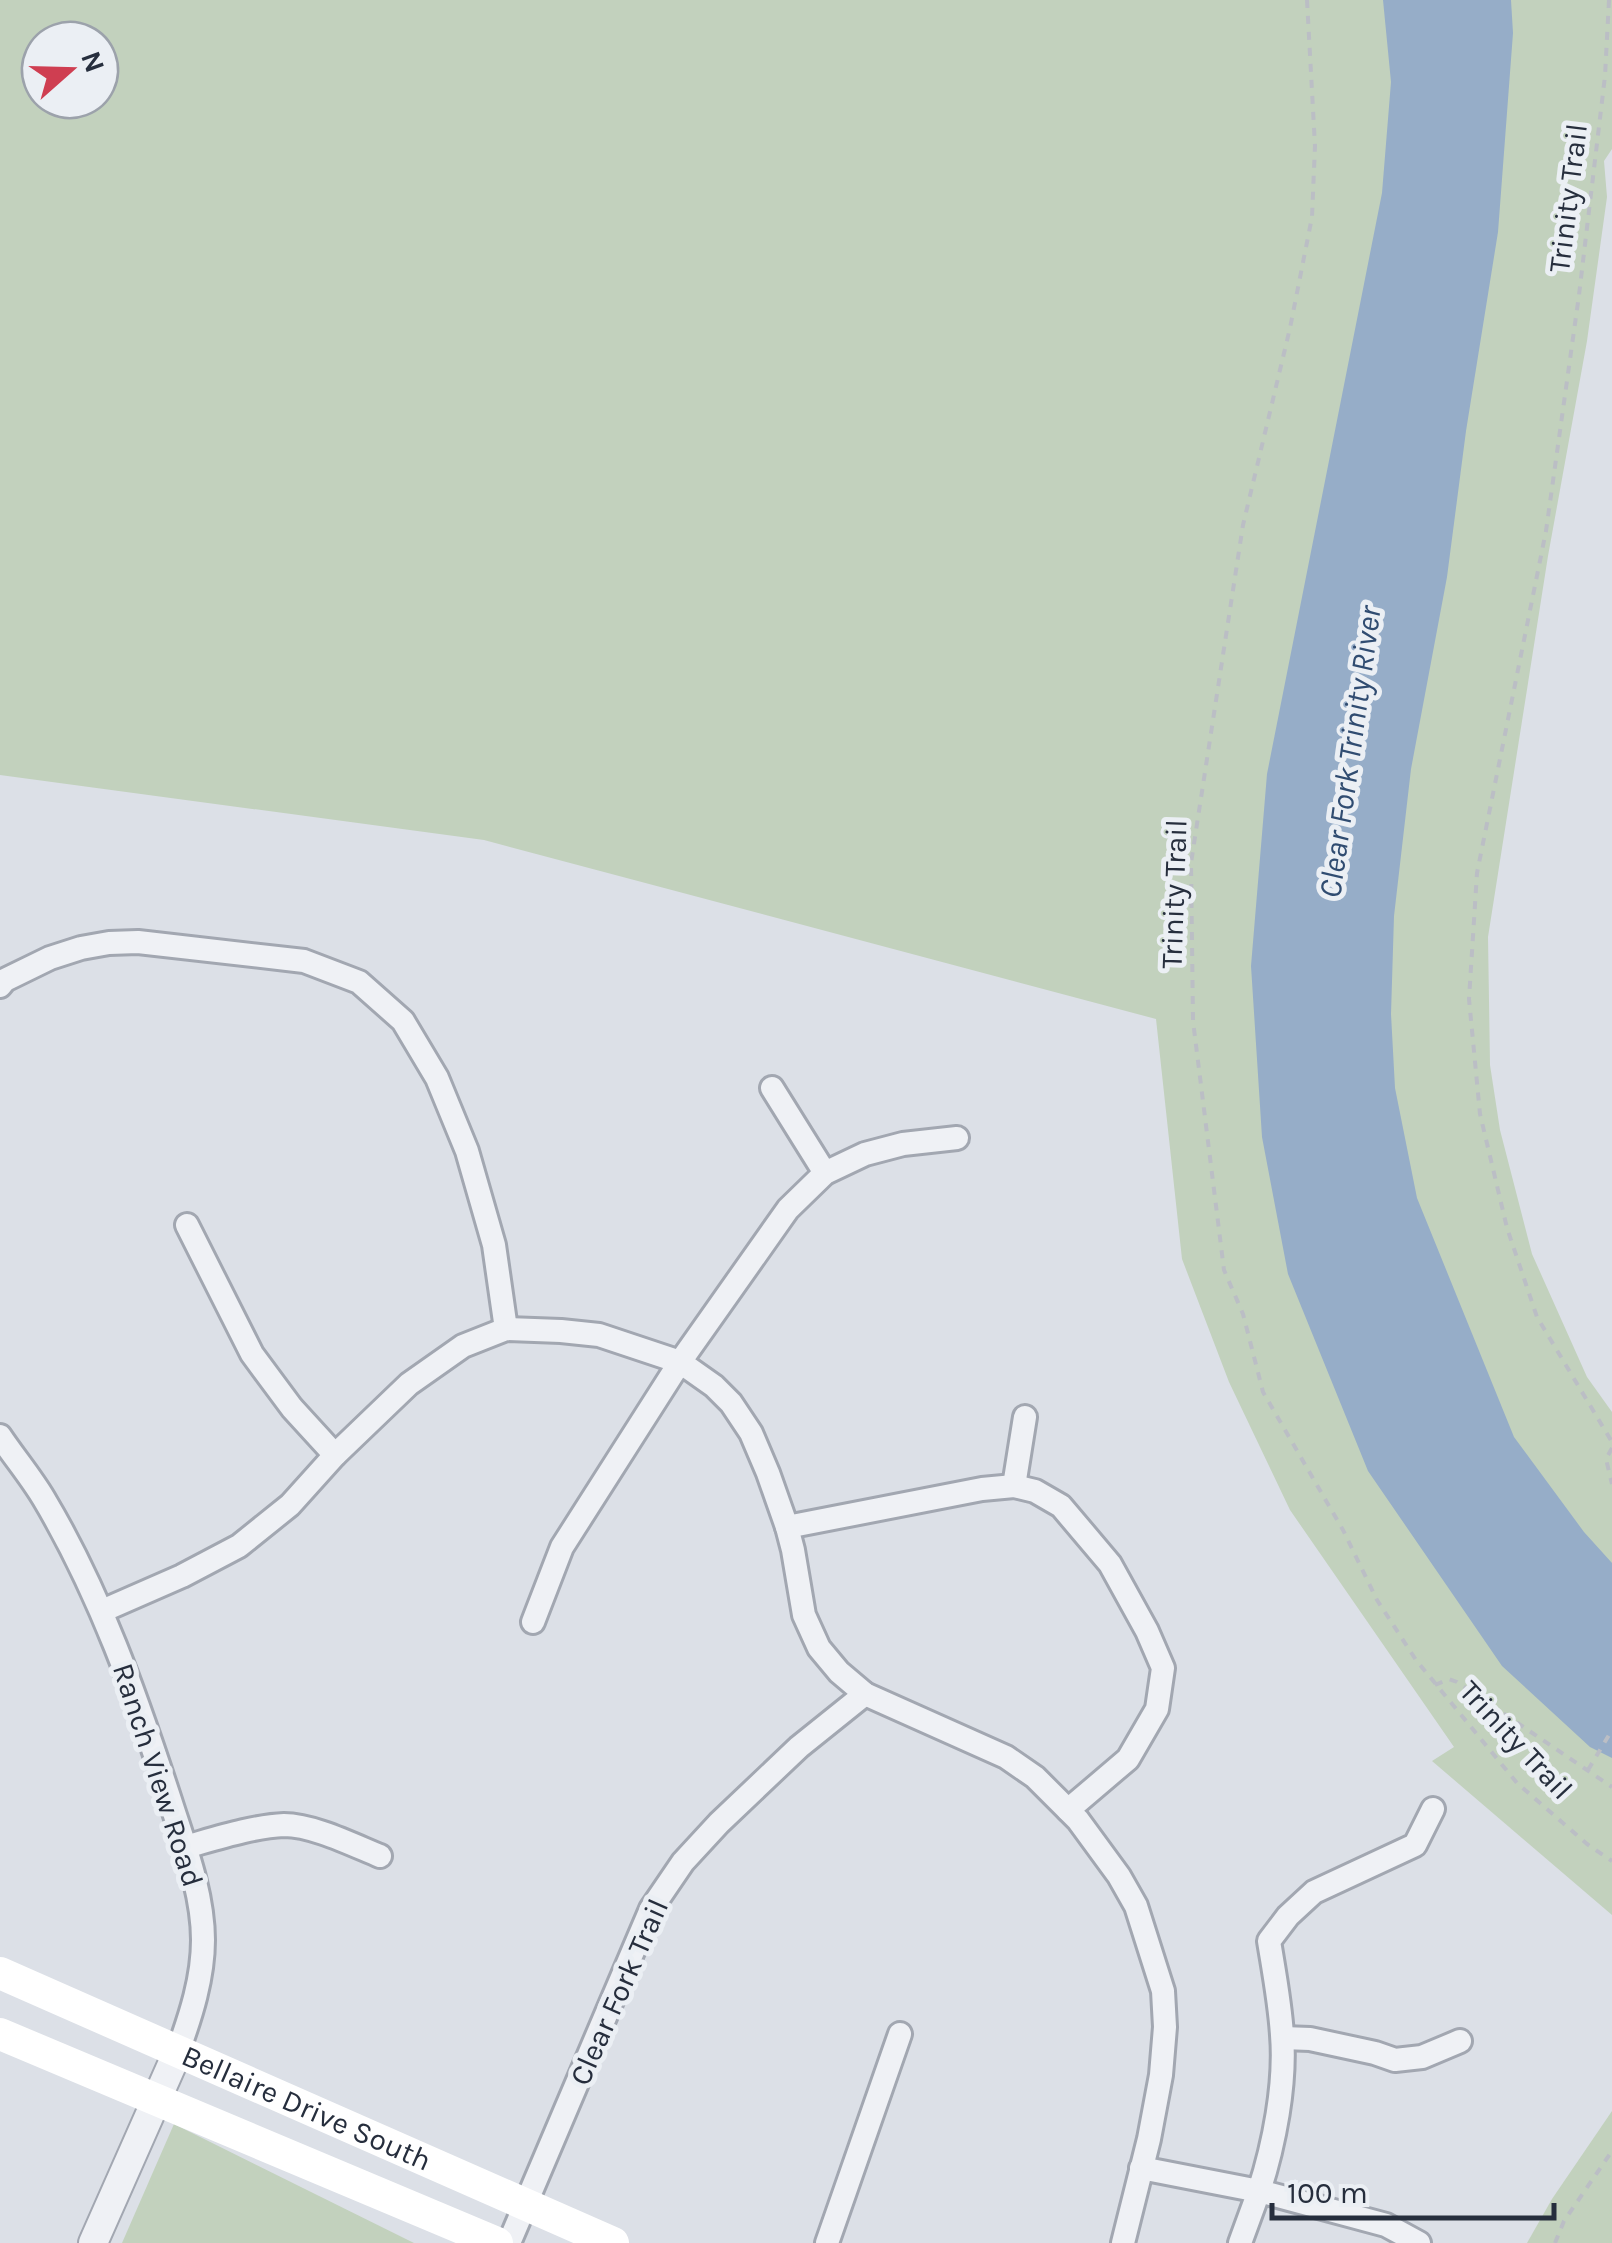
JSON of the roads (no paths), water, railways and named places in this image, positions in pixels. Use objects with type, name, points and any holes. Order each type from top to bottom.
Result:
[{"type":"main road","name":"Bellaire Drive South","points":[[0,1973],[613,2243]]},
{"type":"main road","name":"Bellaire Drive South","points":[[0,2034],[496,2243]]},
{"type":"street","points":[[0,986],[50,958],[81,948],[138,942],[304,960],[359,982],[403,1021],[437,1078],[467,1151],[490,1231],[506,1329]]},
{"type":"street","points":[[772,1088],[825,1173]]},
{"type":"street","points":[[533,1622],[562,1547],[680,1362],[788,1209],[825,1173],[866,1154],[903,1144],[957,1138]]},
{"type":"street","points":[[187,1225],[252,1354],[292,1408],[335,1455]]},
{"type":"street","points":[[102,1611],[239,1546],[290,1504],[409,1384],[463,1346],[506,1329],[562,1330],[599,1336],[680,1362],[714,1386],[741,1418],[787,1526],[804,1615],[820,1648],[839,1672],[864,1694],[1006,1758],[1036,1777],[1078,1820],[1120,1876],[1136,1906],[1163,1991],[1165,2027],[1161,2075],[1123,2243]]},
{"type":"street","points":[[1014,1486],[1025,1417]]},
{"type":"street","name":"Ranch View Road","points":[[0,1436],[43,1498],[102,1611],[146,1727],[185,1847],[203,1940],[195,2003],[178,2051],[93,2243]]},
{"type":"street","points":[[787,1526],[1014,1486],[1060,1506],[1110,1564],[1163,1668],[1158,1709],[1128,1758],[1068,1810]]},
{"type":"street","name":"Clear Fork Trail","points":[[509,2243],[651,1909],[682,1862],[719,1823],[864,1694]]},
{"type":"street","points":[[1240,2243],[1270,2158],[1282,2076],[1283,2038],[1269,1940],[1314,1892],[1415,1844],[1433,1809]]},
{"type":"street","points":[[185,1847],[285,1825],[327,1834],[380,1856]]},
{"type":"street","points":[[827,2243],[900,2034]]},
{"type":"street","points":[[1283,2038],[1310,2039],[1395,2060],[1422,2057],[1460,2041]]},
{"type":"street","points":[[1142,2168],[1259,2191],[1386,2225],[1419,2243]]},
{"type":"water","name":"Clear Fork Trinity River","points":[[1383,0],[1511,0],[1513,33],[1498,232],[1447,577],[1411,769],[1394,916],[1391,1014],[1395,1088],[1417,1198],[1514,1437],[1584,1532],[1612,1563],[1612,1758],[1590,1747],[1502,1666],[1368,1471],[1288,1274],[1262,1137],[1251,966],[1267,774],[1382,193],[1391,82]]}]
